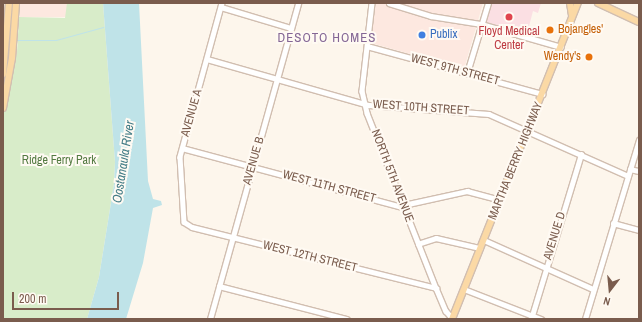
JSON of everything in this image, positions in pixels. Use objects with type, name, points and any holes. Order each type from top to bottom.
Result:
[{"type":"main road","points":[[3,74],[9,3]]},
{"type":"main road","points":[[3,108],[13,53],[16,3]]},
{"type":"main road","points":[[570,3],[570,23]]},
{"type":"main road","name":"MARTHA BERRY HIGHWAY","points":[[452,318],[543,94],[578,3]]},
{"type":"main road","points":[[598,3],[639,22]]},
{"type":"street","name":"AVENUE B","points":[[210,319],[298,3]]},
{"type":"street","name":"NORTH 5TH AVENUE","points":[[372,3],[362,91],[365,103],[418,244],[446,311],[452,318]]},
{"type":"street","points":[[389,3],[431,16],[481,24],[561,47]]},
{"type":"street","points":[[467,73],[488,3]]},
{"type":"street","points":[[222,5],[291,28]]},
{"type":"street","name":"AVENUE A","points":[[185,224],[180,169],[182,148],[222,5]]},
{"type":"street","name":"WEST 9TH STREET","points":[[367,46],[543,94]]},
{"type":"street","name":"WEST 10TH STREET","points":[[207,59],[365,103],[485,113],[528,130],[628,176]]},
{"type":"street","points":[[585,319],[639,140]]},
{"type":"street","name":"WEST 11TH STREET","points":[[182,148],[403,206],[467,191],[500,200]]},
{"type":"street","name":"AVENUE D","points":[[532,317],[581,154]]},
{"type":"street","points":[[630,169],[639,172]]},
{"type":"street","points":[[613,223],[639,230]]},
{"type":"street","name":"WEST 12TH STREET","points":[[185,224],[436,288]]},
{"type":"street","points":[[418,244],[436,238],[480,248]]},
{"type":"street","points":[[484,240],[547,266],[593,289]]},
{"type":"street","points":[[219,286],[347,319]]},
{"type":"street","points":[[464,289],[532,317],[541,319]]},
{"type":"shaded area","points":[[20,3],[67,3],[67,17],[20,17]]},
{"type":"shaded area","points":[[375,3],[483,3],[464,69],[371,43]]},
{"type":"shaded area","name":"Floyd Medical Center","points":[[491,3],[541,3],[538,13],[533,11],[527,34],[486,22]]},
{"type":"green space","name":"Ridge Ferry Park","points":[[67,3],[103,3],[115,162],[114,184],[99,277],[87,319],[3,319],[3,116],[17,52],[19,17],[65,18]]},
{"type":"water","name":"Oostanaula River","points":[[103,3],[139,3],[148,181],[153,199],[161,201],[162,205],[153,208],[143,263],[126,319],[87,319],[99,277],[114,184],[115,162]]},
{"type":"waterway","points":[[16,40],[56,40],[103,27]]},
{"type":"place","name":"Floyd Medical Center","points":[[509,17]]},
{"type":"place","name":"Bojangles'","points":[[550,30]]},
{"type":"place","name":"Publix","points":[[422,35]]},
{"type":"place","name":"Wendy's","points":[[589,57]]},
{"type":"district","name":"DESOTO HOMES","points":[[327,38]]}]
